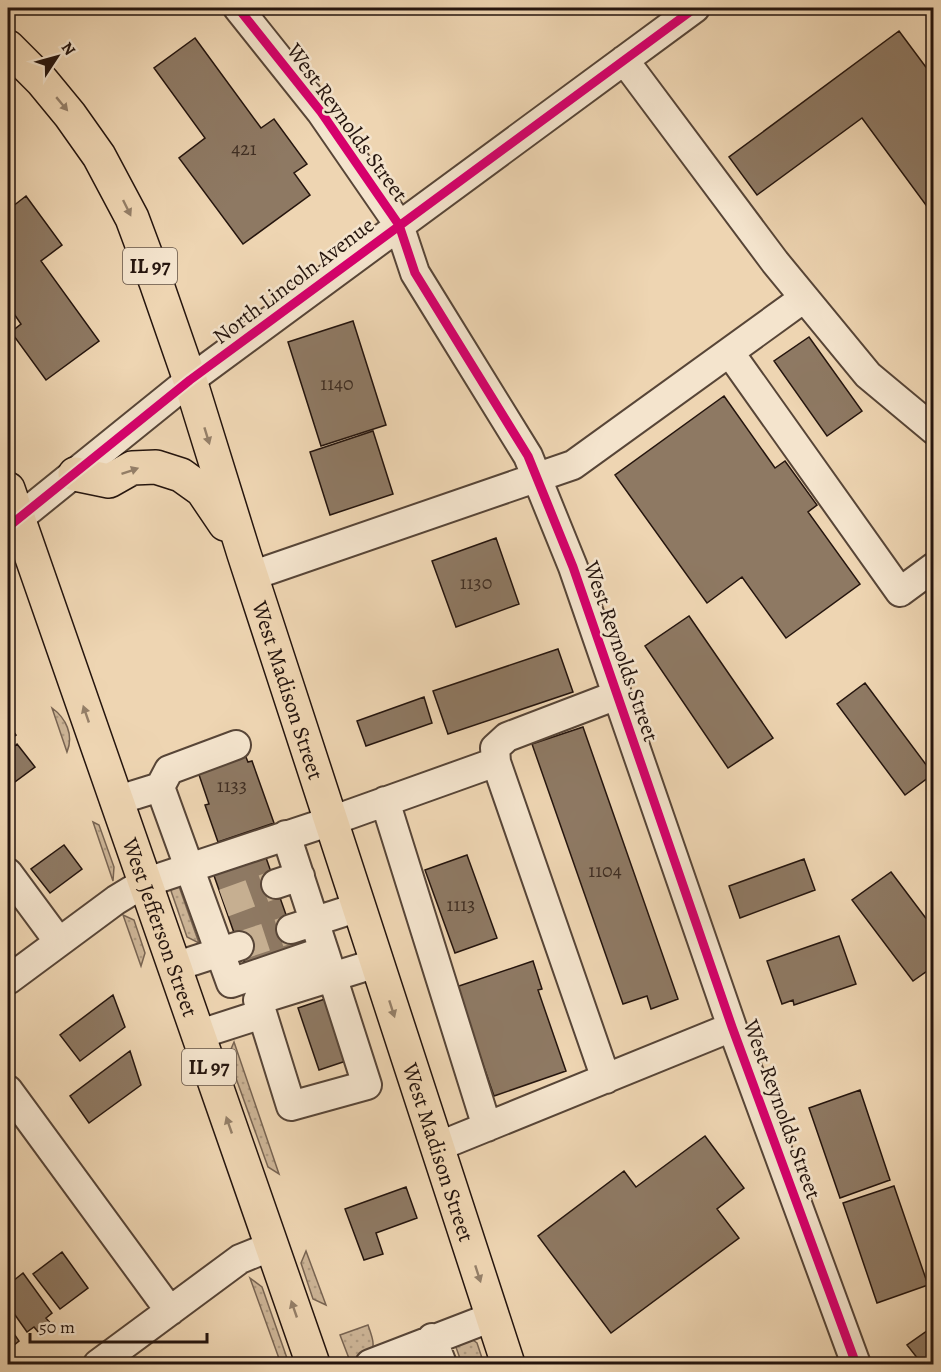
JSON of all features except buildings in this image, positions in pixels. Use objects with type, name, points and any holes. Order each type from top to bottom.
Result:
[{"type":"main road","name":"West Madison Street","points":[[8,46],[42,81],[87,137],[113,179],[135,227],[190,380],[508,1365]]},
{"type":"main road","points":[[75,474],[109,481],[132,468],[156,467],[181,475],[202,490],[248,565]]},
{"type":"main road","name":"West Jefferson Street","points":[[11,512],[174,967],[313,1365]]},
{"type":"street","name":"West Reynolds Street","points":[[238,8],[321,112],[399,225],[415,273],[512,428],[538,479],[573,567],[732,1027],[856,1365]]},
{"type":"street","name":"North Lincoln Avenue","points":[[11,512],[75,474],[190,380],[695,8]]},
{"type":"street","points":[[624,60],[775,262],[868,375],[933,430]]},
{"type":"street","points":[[248,565],[538,479],[573,465],[804,297]]},
{"type":"street","points":[[730,353],[900,592],[933,567]]},
{"type":"street","points":[[606,1079],[496,762],[495,748],[507,737],[617,694]]},
{"type":"street","points":[[115,801],[160,788],[170,770],[236,746]]},
{"type":"street","points":[[8,981],[116,900],[144,883],[331,821],[496,762]]},
{"type":"street","points":[[160,788],[190,868],[214,906],[229,949],[231,983],[328,963],[377,963]]},
{"type":"street","points":[[385,801],[487,1127]]},
{"type":"street","points":[[286,836],[288,880],[303,925],[328,963],[368,1085],[291,1106],[258,1000],[328,963]]},
{"type":"street","points":[[8,873],[59,942]]},
{"type":"street","points":[[303,925],[359,907]]},
{"type":"street","points":[[174,967],[229,949]]},
{"type":"street","points":[[198,1035],[262,1014]]},
{"type":"street","points":[[437,1147],[732,1027]]},
{"type":"street","points":[[8,1090],[170,1311]]},
{"type":"street","points":[[98,1365],[240,1259],[272,1246]]},
{"type":"street","points":[[387,1361],[432,1338],[492,1317]]},
{"type":"street","points":[[432,1338],[442,1365]]},
{"type":"shaded area","points":[[52,708],[67,727],[70,739],[67,752]]},
{"type":"shaded area","points":[[93,822],[99,825],[114,867],[113,881]]},
{"type":"shaded area","points":[[175,875],[199,943],[187,937],[170,888]]},
{"type":"shaded area","points":[[123,915],[134,920],[145,953],[141,966]]},
{"type":"shaded area","points":[[234,1042],[279,1174],[268,1167],[228,1056]]},
{"type":"shaded area","points":[[306,1251],[326,1305],[313,1299],[301,1263]]},
{"type":"shaded area","points":[[250,1278],[262,1287],[288,1361],[287,1364],[281,1364]]},
{"type":"shaded area","points":[[368,1325],[373,1340],[372,1349],[365,1356],[350,1361],[340,1335]]},
{"type":"shaded area","points":[[466,1335],[477,1343],[484,1364],[462,1364],[453,1339]]},
{"type":"tunnel","points":[[224,903],[276,884]]},
{"type":"tunnel","points":[[239,946],[291,929]]},
{"type":"cycle path","points":[[238,8],[321,112],[399,225],[415,273],[528,456],[573,567],[732,1027],[856,1364]]},
{"type":"cycle path","points":[[8,527],[190,380],[695,8]]}]
